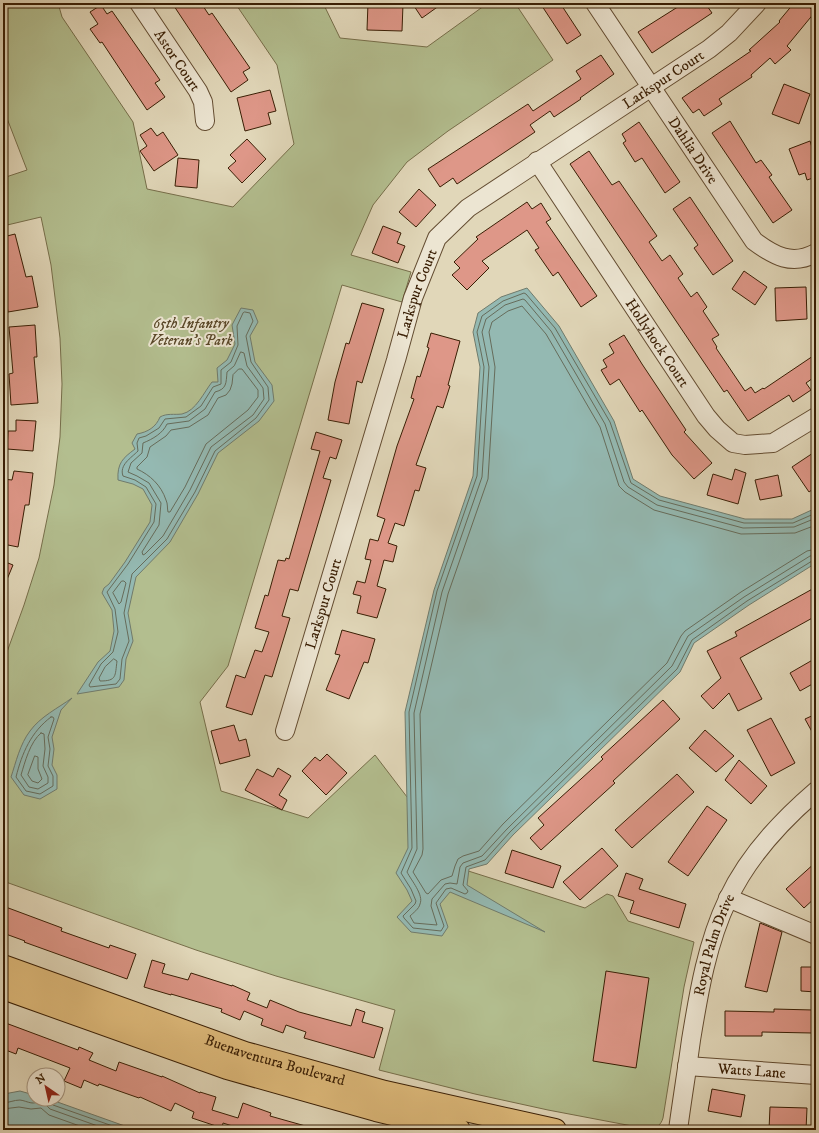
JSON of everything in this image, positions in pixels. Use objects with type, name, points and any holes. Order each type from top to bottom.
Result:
[{"type":"main road","name":"Buenaventura Boulevard","points":[[3,966],[245,1053],[385,1092],[555,1130]]},
{"type":"main road","name":"Buenaventura Boulevard","points":[[3,988],[227,1068],[376,1110],[459,1130]]},
{"type":"street","name":"Astor Court","points":[[139,3],[198,91],[203,102],[205,121]]},
{"type":"street","name":"Dahlia Drive","points":[[595,3],[754,241],[767,251],[783,258],[806,258],[816,253]]},
{"type":"street","name":"Larkspur Court","points":[[284,731],[396,360],[413,298],[437,238],[468,208],[708,49],[729,33],[757,3]]},
{"type":"street","name":"Hollyhock Court","points":[[537,161],[706,416],[717,429],[733,443],[745,445],[773,443],[816,417]]},
{"type":"street","name":"Royal Palm Drive","points":[[678,1130],[704,965],[714,933],[728,898],[749,862],[772,834],[816,791]]},
{"type":"street","points":[[728,898],[816,935]]},
{"type":"street","name":"Watts Lane","points":[[687,1066],[816,1075]]},
{"type":"green space","name":"65th Infantry Veteran's Park","points":[[3,3],[58,3],[62,17],[133,122],[147,189],[233,207],[294,144],[277,65],[235,3],[323,3],[340,38],[427,47],[488,3],[515,3],[553,60],[448,131],[407,162],[373,205],[351,255],[411,272],[402,302],[342,285],[228,666],[200,702],[221,791],[308,818],[375,755],[462,869],[585,908],[607,894],[613,896],[628,921],[694,942],[684,987],[663,1118],[661,1123],[656,1127],[648,1129],[548,1110],[475,1094],[379,1070],[395,1010],[276,976],[196,950],[3,881],[3,663],[39,558],[54,485],[60,437],[62,384],[60,338],[51,265],[41,217],[3,226],[3,178],[27,170],[3,108]]},
{"type":"water","points":[[527,288],[559,326],[614,421],[633,479],[660,496],[745,519],[792,519],[816,508],[816,563],[749,605],[694,643],[680,672],[513,835],[487,864],[469,869],[467,885],[545,932],[450,892],[440,904],[448,927],[442,936],[411,932],[397,917],[412,901],[396,873],[408,848],[405,712],[434,590],[473,476],[480,367],[473,332],[478,313],[501,297]]},
{"type":"water","points":[[241,308],[253,310],[258,322],[250,336],[255,362],[272,385],[274,401],[259,421],[218,453],[198,494],[170,542],[136,577],[128,613],[133,641],[126,659],[124,680],[119,687],[77,694],[98,662],[110,651],[114,631],[112,610],[102,593],[104,588],[109,584],[125,562],[150,522],[152,505],[143,489],[133,484],[118,480],[120,465],[124,458],[135,449],[132,443],[137,434],[145,432],[151,428],[156,424],[160,417],[187,412],[196,405],[212,382],[218,382],[217,368],[227,360],[235,344],[232,325]]},
{"type":"water","points":[[72,698],[61,710],[52,737],[54,749],[52,765],[57,775],[57,789],[40,799],[24,795],[11,777],[24,742],[30,731],[39,721]]},
{"type":"water","points":[[20,1091],[26,1093],[26,1107],[66,1107],[66,1105],[136,1130],[3,1130],[4,1094]]},
{"type":"building","points":[[172,3],[201,3],[209,15],[212,13],[250,68],[243,72],[248,80],[231,92]]},
{"type":"building","points":[[368,3],[403,4],[402,31],[367,30]]},
{"type":"building","points":[[412,3],[443,3],[422,18]]},
{"type":"building","points":[[540,3],[560,3],[581,35],[567,44]]},
{"type":"building","points":[[684,3],[705,3],[712,13],[652,53],[638,32]]},
{"type":"building","points":[[794,3],[804,3],[815,12],[787,46],[791,50],[775,64],[770,58],[751,75],[752,77],[719,99],[722,104],[704,116],[699,109],[693,113],[682,98],[751,51],[749,50],[780,22],[779,21]]},
{"type":"building","points":[[101,5],[107,14],[112,11],[160,80],[155,83],[165,97],[147,110],[102,42],[100,43],[90,29],[98,24],[90,12]]},
{"type":"building","points":[[601,55],[614,74],[554,117],[550,111],[530,125],[535,132],[457,184],[453,178],[440,187],[428,169],[528,104],[533,111],[581,79],[576,71]]},
{"type":"building","points":[[784,84],[810,94],[799,124],[772,114]]},
{"type":"building","points":[[270,90],[276,111],[268,113],[271,124],[245,131],[237,98]]},
{"type":"building","points":[[730,121],[756,163],[761,160],[772,175],[769,177],[792,210],[773,223],[712,133]]},
{"type":"building","points":[[639,122],[680,182],[665,193],[642,158],[635,162],[623,143],[626,141],[622,134]]},
{"type":"building","points":[[151,128],[157,136],[163,132],[178,155],[154,171],[140,151],[147,146],[140,135]]},
{"type":"building","points":[[247,139],[266,159],[242,183],[228,168],[236,161],[230,155]]},
{"type":"building","points":[[810,141],[816,160],[816,177],[807,180],[805,173],[799,175],[789,149]]},
{"type":"building","points":[[589,151],[612,185],[619,181],[657,236],[649,242],[662,261],[670,255],[683,274],[678,278],[691,297],[697,292],[707,307],[703,311],[719,335],[712,339],[717,347],[716,348],[745,391],[751,387],[755,393],[763,388],[764,389],[816,354],[816,376],[806,383],[811,390],[793,402],[789,395],[748,421],[727,390],[724,392],[570,164]]},
{"type":"building","points":[[178,158],[199,160],[197,188],[175,186]]},
{"type":"building","points":[[419,189],[436,205],[416,227],[399,212]]},
{"type":"building","points":[[690,197],[733,261],[713,275],[694,248],[698,245],[673,209]]},
{"type":"building","points":[[527,202],[532,209],[541,203],[551,219],[546,222],[597,296],[581,307],[558,272],[553,276],[535,250],[539,248],[527,230],[482,261],[489,268],[467,290],[452,275],[460,268],[454,262],[478,239],[476,237]]},
{"type":"building","points":[[383,226],[401,233],[397,243],[405,246],[398,263],[372,253]]},
{"type":"building","points":[[15,234],[26,277],[32,276],[38,307],[8,312],[3,282],[3,237]]},
{"type":"building","points":[[744,271],[767,287],[755,305],[732,289]]},
{"type":"building","points":[[806,287],[807,319],[776,321],[775,288]]},
{"type":"building","points":[[362,303],[384,309],[362,383],[357,381],[349,424],[328,420],[335,382],[346,343],[349,344]]},
{"type":"building","points":[[35,325],[37,357],[34,357],[38,403],[11,405],[9,374],[13,373],[9,327]]},
{"type":"building","points":[[431,333],[460,341],[448,385],[450,386],[443,408],[437,406],[416,465],[426,468],[419,491],[415,490],[404,526],[395,523],[388,543],[397,546],[393,562],[384,560],[377,586],[386,589],[377,618],[357,613],[361,596],[353,594],[357,581],[365,583],[371,560],[365,559],[370,539],[378,541],[385,519],[377,516],[397,446],[414,399],[411,398],[417,376],[420,377],[429,348],[427,347]]},
{"type":"building","points":[[624,335],[686,430],[684,432],[712,463],[694,479],[672,455],[642,410],[640,412],[619,379],[610,385],[601,370],[607,367],[603,360],[614,353],[609,344]]},
{"type":"building","points":[[16,420],[36,421],[33,451],[7,449],[8,431],[16,431]]},
{"type":"building","points":[[316,432],[342,440],[336,459],[330,457],[323,478],[331,480],[298,591],[290,589],[282,616],[290,618],[272,677],[265,675],[252,715],[226,707],[236,675],[245,678],[255,650],[262,652],[269,632],[255,628],[265,595],[268,596],[278,560],[285,561],[286,558],[289,559],[320,451],[311,449]]},
{"type":"building","points":[[816,451],[816,487],[809,492],[792,467]]},
{"type":"building","points":[[735,469],[746,473],[738,504],[707,495],[713,474],[732,480]]},
{"type":"building","points":[[14,471],[33,473],[29,505],[25,505],[18,547],[3,544],[3,514],[5,502],[3,502],[3,479],[12,480]]},
{"type":"building","points":[[778,475],[782,496],[760,500],[755,480]]},
{"type":"building","points":[[3,561],[13,565],[3,589]]},
{"type":"building","points":[[816,587],[816,616],[740,658],[762,699],[738,711],[729,693],[713,709],[701,696],[721,678],[707,651],[737,636],[735,632]]},
{"type":"building","points":[[342,630],[375,639],[368,663],[364,662],[349,699],[326,690],[340,655],[335,654]]},
{"type":"building","points":[[816,658],[816,682],[800,691],[790,673]]},
{"type":"building","points":[[663,700],[680,719],[613,781],[615,783],[541,850],[530,838],[544,825],[538,818],[603,759],[601,757]]},
{"type":"building","points":[[816,714],[816,739],[805,719]]},
{"type":"building","points":[[771,718],[795,763],[771,776],[747,730]]},
{"type":"building","points":[[234,725],[239,741],[246,739],[250,756],[220,764],[211,731]]},
{"type":"building","points":[[705,730],[734,756],[716,772],[689,748]]},
{"type":"building","points":[[327,754],[347,773],[326,795],[302,771],[315,757],[320,761]]},
{"type":"building","points":[[739,760],[767,786],[751,804],[725,780]]},
{"type":"building","points":[[278,768],[291,776],[279,795],[287,800],[282,810],[245,790],[257,769],[273,777]]},
{"type":"building","points":[[677,774],[694,792],[632,848],[615,830]]},
{"type":"building","points":[[707,806],[727,820],[688,876],[668,862]]},
{"type":"building","points":[[602,848],[618,866],[580,900],[563,882]]},
{"type":"building","points":[[512,850],[561,866],[553,888],[505,873]]},
{"type":"building","points":[[816,862],[816,897],[804,908],[786,889]]},
{"type":"building","points":[[626,873],[643,879],[639,889],[686,904],[679,928],[630,913],[634,901],[618,896]]},
{"type":"building","points":[[3,906],[62,928],[61,931],[109,948],[110,945],[136,954],[127,979],[3,933]]},
{"type":"building","points":[[760,923],[782,932],[767,992],[745,987]]},
{"type":"building","points":[[152,960],[165,964],[162,973],[188,980],[191,973],[232,985],[250,993],[247,1000],[267,1008],[270,1000],[299,1012],[351,1026],[356,1009],[365,1012],[362,1022],[383,1028],[374,1058],[304,1038],[306,1032],[286,1025],[283,1033],[261,1025],[263,1019],[244,1011],[240,1020],[221,1012],[222,1009],[144,987]]},
{"type":"building","points":[[801,967],[816,967],[816,992],[801,991]]},
{"type":"building","points":[[606,971],[649,978],[636,1068],[593,1061]]},
{"type":"building","points":[[774,1009],[813,1010],[812,1033],[762,1032],[762,1036],[725,1036],[725,1011],[774,1012]]},
{"type":"building","points":[[3,1022],[78,1050],[79,1047],[93,1053],[89,1060],[116,1071],[119,1062],[162,1076],[200,1093],[216,1097],[212,1110],[238,1118],[243,1103],[271,1113],[270,1116],[309,1127],[308,1130],[245,1130],[223,1123],[222,1128],[192,1118],[194,1112],[175,1103],[171,1111],[140,1097],[139,1098],[99,1084],[98,1086],[84,1080],[81,1088],[66,1082],[66,1077],[70,1068],[18,1048],[16,1054],[3,1049]]},
{"type":"building","points":[[712,1089],[745,1095],[741,1117],[708,1111]]},
{"type":"building","points":[[770,1107],[807,1108],[806,1130],[769,1130]]}]
